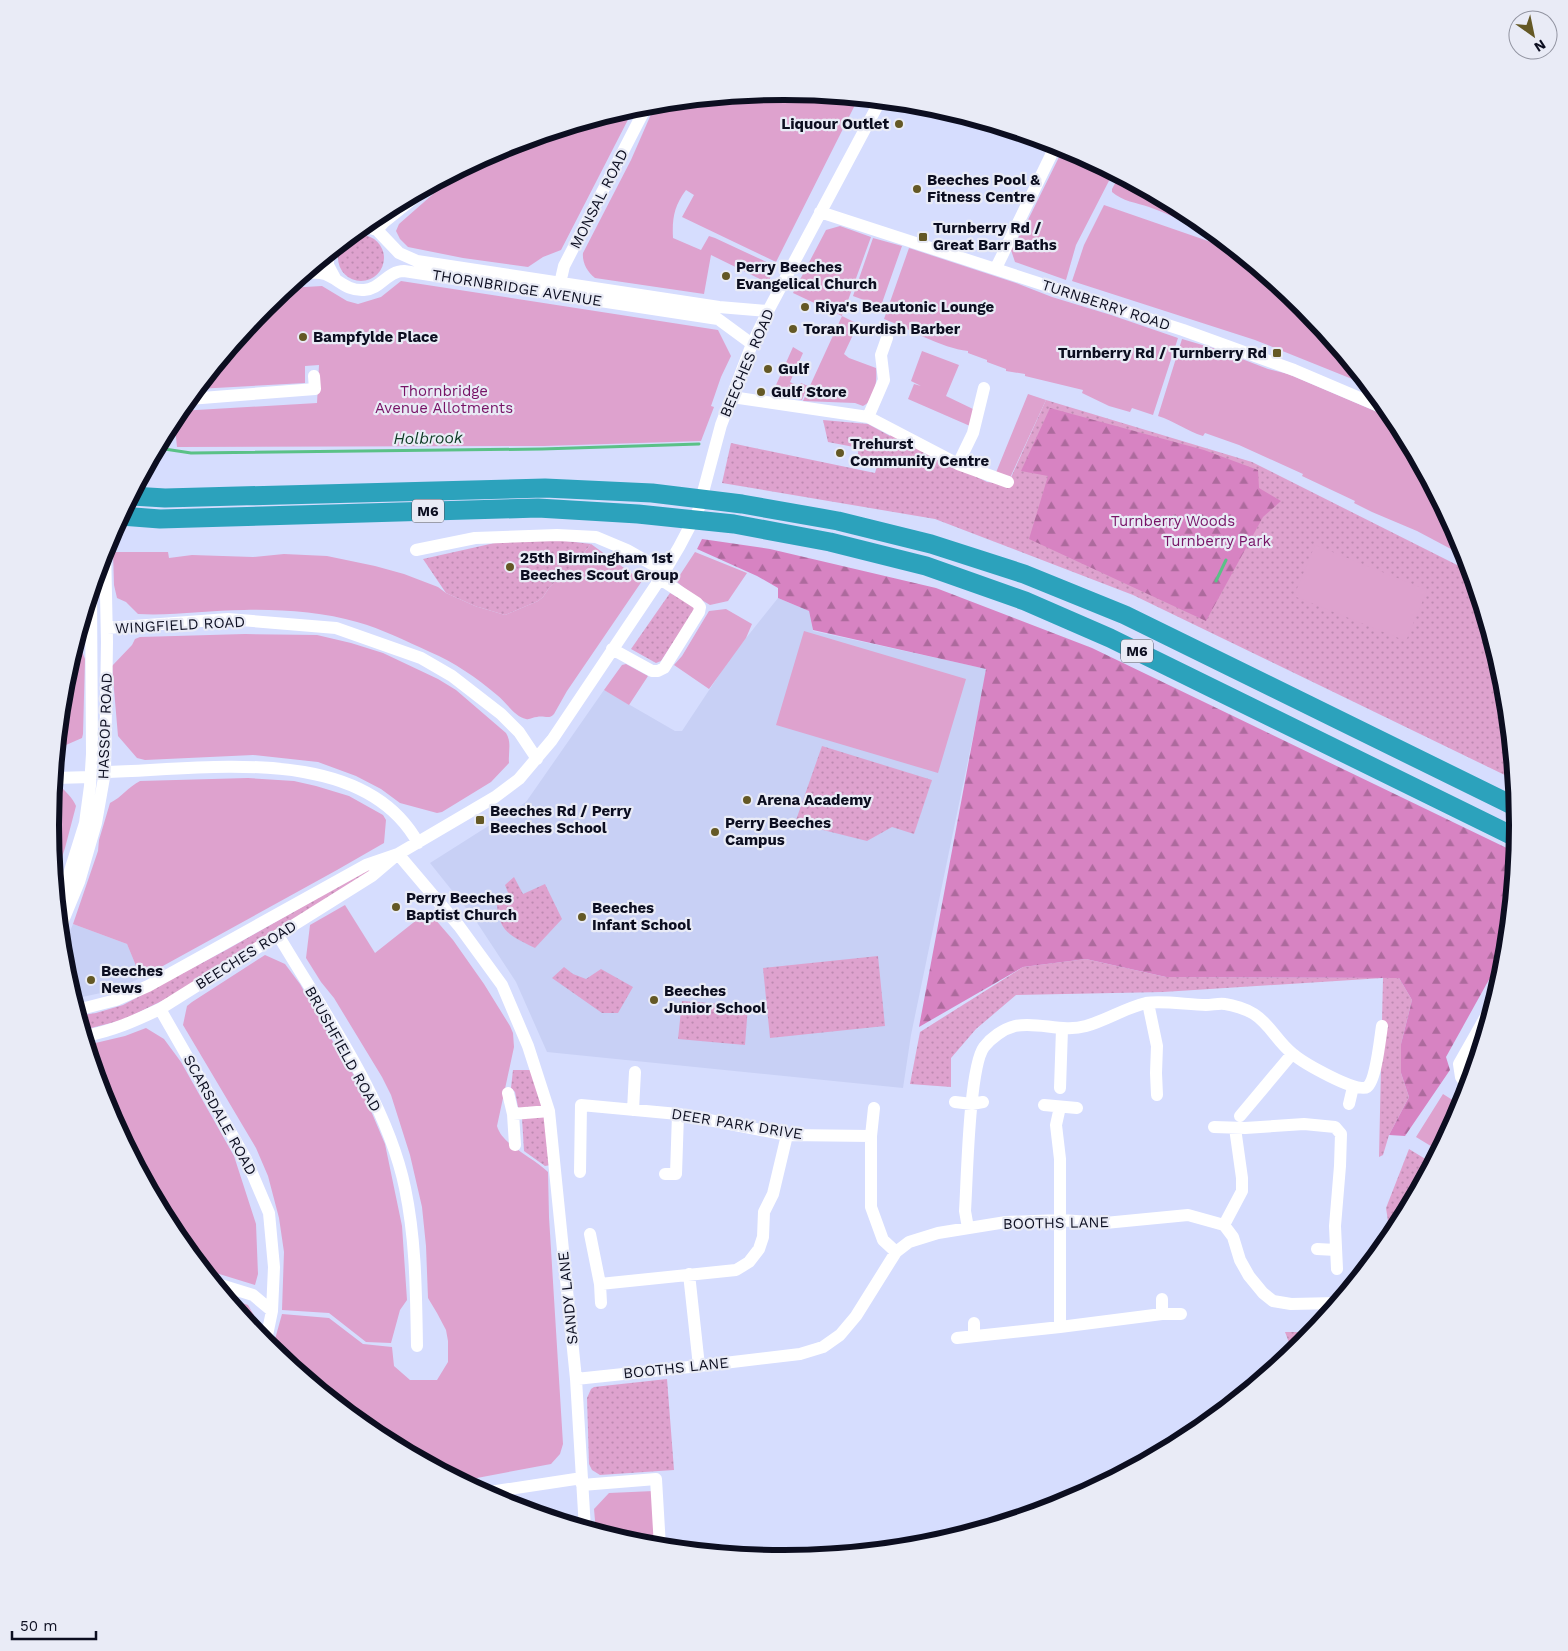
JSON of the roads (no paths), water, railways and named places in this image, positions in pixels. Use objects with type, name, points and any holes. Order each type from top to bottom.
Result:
[{"type":"highway","name":"M6","points":[[139,496],[165,498],[545,488],[652,494],[742,504],[847,523],[931,544],[1024,574],[1125,615],[1509,803]]},
{"type":"highway","name":"M6","points":[[129,516],[160,518],[538,508],[638,514],[734,524],[830,542],[916,564],[1026,601],[1110,638],[1509,834]]},
{"type":"street","name":"BEECHES ROAD","points":[[82,1009],[116,1000],[148,986],[366,865],[398,854],[495,797],[519,779],[537,759],[557,733],[680,547],[698,511],[721,425],[752,344],[768,310],[877,106]]},
{"type":"street","name":"MONSAL ROAD","points":[[558,289],[564,266],[642,114]]},
{"type":"street","points":[[996,268],[1053,152]]},
{"type":"street","name":"TURNBERRY ROAD","points":[[820,212],[1183,330],[1266,360],[1373,404]]},
{"type":"street","points":[[372,228],[377,230],[393,214]]},
{"type":"street","name":"THORNBRIDGE AVENUE","points":[[377,230],[399,253],[417,261],[718,319],[752,344]]},
{"type":"street","points":[[388,275],[393,258],[390,245]]},
{"type":"street","points":[[328,262],[336,280]]},
{"type":"street","name":"THORNBRIDGE AVENUE","points":[[314,273],[336,280],[345,287],[355,290],[366,290],[377,286],[388,275],[404,271],[719,307],[768,310]]},
{"type":"street","points":[[735,331],[740,308]]},
{"type":"street","points":[[868,417],[884,380],[881,355],[887,338]]},
{"type":"street","points":[[199,398],[315,389],[314,376]]},
{"type":"street","points":[[958,464],[973,433],[984,388]]},
{"type":"street","points":[[732,397],[868,417],[958,464],[1008,482]]},
{"type":"street","points":[[416,550],[475,538],[557,535],[596,537],[627,550],[697,602],[700,607],[699,612],[664,668],[658,671],[652,670],[612,649]]},
{"type":"street","name":"HASSOP ROAD","points":[[65,916],[78,882],[96,823],[105,772],[107,628],[106,570]]},
{"type":"street","name":"WINGFIELD ROAD","points":[[107,628],[228,619],[336,628],[421,658],[452,676],[501,714],[519,732],[537,759]]},
{"type":"street","name":"HASSOP ROAD","points":[[62,895],[85,823],[91,777],[92,754],[86,631]]},
{"type":"street","points":[[105,772],[244,766],[313,774],[351,786],[392,808],[418,843]]},
{"type":"street","points":[[60,778],[91,777]]},
{"type":"street","name":"BEECHES ROAD","points":[[90,1035],[128,1024],[160,1009],[372,876],[398,854]]},
{"type":"street","name":"SANDY LANE","points":[[398,854],[459,926],[502,985],[528,1046],[549,1111],[576,1379],[585,1522]]},
{"type":"street","name":"BRUSHFIELD ROAD","points":[[278,935],[342,1041],[371,1096],[390,1138],[404,1187],[415,1254],[417,1346]]},
{"type":"street","points":[[1148,1003],[1157,1046],[1157,1095]]},
{"type":"street","points":[[968,1228],[965,1211],[978,1103],[978,1061],[984,1047],[999,1033],[1014,1026],[1034,1025],[1062,1029],[1085,1026],[1135,1006],[1148,1003],[1224,1004],[1251,1012],[1262,1020],[1292,1054],[1327,1075],[1362,1089],[1367,1088],[1372,1080],[1382,1026]]},
{"type":"street","name":"SCARSDALE ROAD","points":[[160,1009],[246,1160],[269,1213],[274,1267],[272,1310],[267,1334]]},
{"type":"street","points":[[1463,1080],[1459,1064],[1482,1024]]},
{"type":"street","points":[[1060,1088],[1062,1029]]},
{"type":"street","points":[[1292,1054],[1237,1122],[1242,1191],[1224,1225],[1233,1237],[1240,1260],[1249,1276],[1263,1294],[1273,1301],[1291,1304],[1330,1303]]},
{"type":"street","points":[[633,1110],[635,1072]]},
{"type":"street","points":[[1349,1104],[1353,1087]]},
{"type":"street","points":[[508,1093],[514,1114],[515,1145]]},
{"type":"street","points":[[955,1102],[978,1103]]},
{"type":"street","name":"DEER PARK DRIVE","points":[[580,1172],[581,1104],[678,1114],[787,1135],[871,1136]]},
{"type":"street","points":[[1044,1105],[1077,1108]]},
{"type":"street","points":[[1060,1107],[1056,1125],[1060,1159],[1060,1328]]},
{"type":"street","points":[[874,1108],[871,1136],[871,1207],[883,1240],[896,1252]]},
{"type":"street","points":[[514,1114],[549,1111]]},
{"type":"street","points":[[676,1174],[678,1114]]},
{"type":"street","points":[[1214,1127],[1237,1122],[1335,1127],[1341,1134],[1335,1226],[1336,1269]]},
{"type":"street","points":[[600,1284],[736,1270],[750,1262],[759,1249],[763,1237],[764,1212],[773,1194],[787,1135]]},
{"type":"street","name":"BOOTHS LANE","points":[[576,1379],[800,1354],[823,1347],[840,1335],[856,1316],[896,1252],[909,1242],[938,1233],[1006,1222],[1061,1220],[1104,1223],[1188,1215],[1224,1225]]},
{"type":"street","points":[[590,1234],[600,1284],[601,1304]]},
{"type":"street","points":[[1316,1249],[1336,1250]]},
{"type":"street","points":[[689,1274],[699,1366]]},
{"type":"street","points":[[225,1286],[253,1295],[272,1310]]},
{"type":"street","points":[[1162,1299],[1162,1314]]},
{"type":"street","points":[[956,1338],[1060,1328],[1162,1314],[1181,1314]]},
{"type":"street","points":[[974,1322],[974,1336]]},
{"type":"street","points":[[496,1491],[582,1481],[656,1479],[660,1540]]},
{"type":"waterway","name":"Holbrook","points":[[165,449],[191,453],[542,449],[699,444]]},
{"type":"waterway","points":[[1216,581],[1226,560]]},
{"type":"place","name":"Liquour Outlet","points":[[899,124]]},
{"type":"place","name":"Beeches Pool & Fitness Centre","points":[[917,189]]},
{"type":"place","name":"Turnberry Rd / Great Barr Baths","points":[[923,237]]},
{"type":"place","name":"Perry Beeches Evangelical Church","points":[[726,276]]},
{"type":"place","name":"Riya's Beautonic Lounge","points":[[805,307]]},
{"type":"place","name":"Toran Kurdish Barber","points":[[793,329]]},
{"type":"place","name":"Bampfylde Place","points":[[303,337]]},
{"type":"place","name":"Turnberry Rd / Turnberry Rd","points":[[1277,353]]},
{"type":"place","name":"Gulf","points":[[768,369]]},
{"type":"place","name":"Gulf Store","points":[[761,392]]},
{"type":"place","name":"Trehurst Community Centre","points":[[840,453]]},
{"type":"place","name":"25th Birmingham 1st Beeches Scout Group","points":[[510,567]]},
{"type":"place","name":"Arena Academy","points":[[747,800]]},
{"type":"place","name":"Beeches Rd / Perry Beeches School","points":[[480,820]]},
{"type":"place","name":"Perry Beeches Campus","points":[[715,832]]},
{"type":"place","name":"Perry Beeches Baptist Church","points":[[396,907]]},
{"type":"place","name":"Beeches Infant School","points":[[582,917]]},
{"type":"place","name":"Beeches News","points":[[91,980]]},
{"type":"place","name":"Beeches Junior School","points":[[654,1000]]},
{"type":"park label","name":"Thornbridge Avenue Allotments","points":[[444,400]]},
{"type":"park label","name":"Turnberry Woods","points":[[1173,521]]},
{"type":"park label","name":"Turnberry Park","points":[[1217,541]]}]
